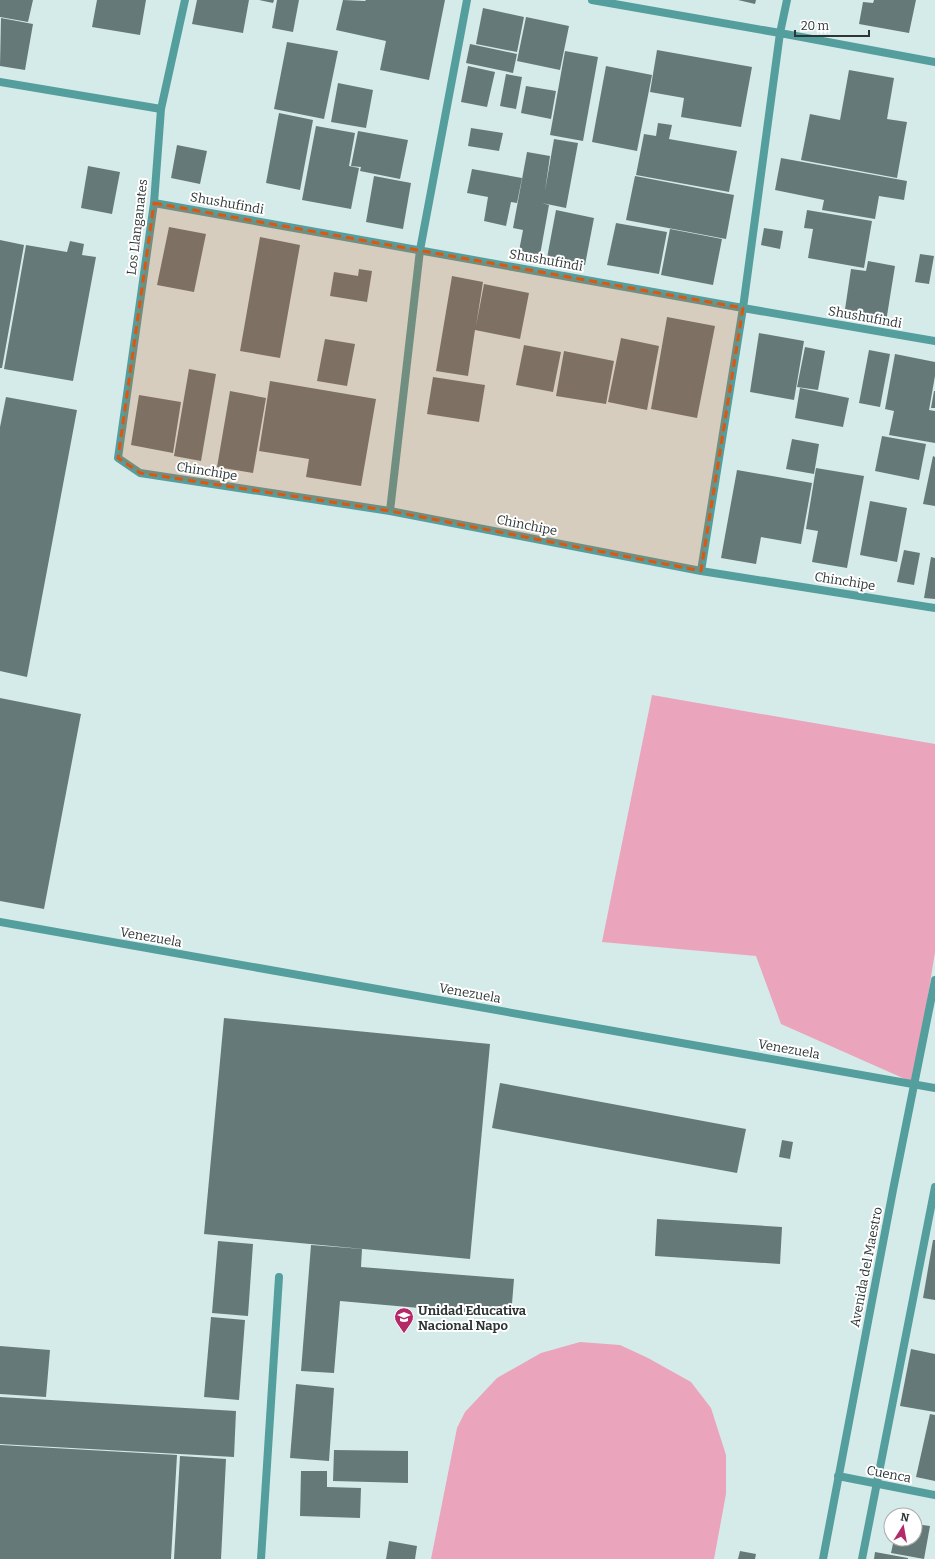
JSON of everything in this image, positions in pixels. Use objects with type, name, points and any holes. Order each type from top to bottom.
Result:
[{"type":"street","name":"Los Llanganates","points":[[118,458],[154,202],[161,109],[185,0]]},
{"type":"street","points":[[390,511],[420,250],[468,0]]},
{"type":"street","points":[[592,0],[935,62]]},
{"type":"street","points":[[701,571],[743,308],[780,33],[787,0]]},
{"type":"street","points":[[0,82],[161,109]]},
{"type":"street","name":"Shushufindi","points":[[154,202],[935,341]]},
{"type":"street","name":"Chinchipe","points":[[118,458],[140,473],[390,511],[701,571],[935,608]]},
{"type":"street","name":"Venezuela","points":[[0,922],[914,1083],[935,1088]]},
{"type":"street","name":"Avenida del Maestro","points":[[823,1559],[935,980]]},
{"type":"street","points":[[862,1559],[935,1186]]},
{"type":"street","points":[[261,1559],[279,1277]]},
{"type":"street","name":"Cuenca","points":[[838,1476],[935,1495]]},
{"type":"highlighted area","points":[[154,203],[743,308],[701,571],[390,511],[140,473],[118,458]]},
{"type":"shaded area","points":[[652,695],[935,744],[935,952],[914,1083],[781,1024],[756,956],[602,942]]},
{"type":"shaded area","points":[[580,1342],[620,1345],[648,1358],[691,1382],[711,1408],[726,1455],[726,1494],[714,1559],[431,1559],[457,1428],[465,1412],[497,1378],[541,1353]]},
{"type":"building","points":[[0,0],[33,0],[28,22],[0,17]]},
{"type":"building","points":[[97,0],[146,0],[140,35],[92,27]]},
{"type":"building","points":[[197,0],[249,0],[243,33],[192,24]]},
{"type":"building","points":[[259,0],[274,0],[273,3]]},
{"type":"building","points":[[277,0],[299,0],[293,32],[272,28]]},
{"type":"building","points":[[343,0],[445,0],[429,80],[380,70],[386,41],[336,30]]},
{"type":"building","points":[[738,0],[756,0],[755,4]]},
{"type":"building","points":[[874,0],[916,0],[909,33],[859,24],[863,2],[873,3]]},
{"type":"building","points":[[483,8],[524,17],[517,52],[476,44]]},
{"type":"building","points":[[526,17],[569,26],[560,70],[517,61]]},
{"type":"building","points":[[1,18],[33,24],[25,70],[0,66]]},
{"type":"building","points":[[287,42],[338,51],[324,119],[274,109]]},
{"type":"building","points":[[470,44],[517,54],[513,73],[466,63]]},
{"type":"building","points":[[657,50],[752,67],[741,127],[681,117],[684,98],[650,92]]},
{"type":"building","points":[[565,51],[598,57],[583,141],[550,135]]},
{"type":"building","points":[[468,66],[495,72],[487,107],[461,102]]},
{"type":"building","points":[[606,66],[652,75],[637,151],[592,142]]},
{"type":"building","points":[[849,70],[894,78],[887,119],[907,122],[897,178],[801,160],[810,114],[840,120]]},
{"type":"building","points":[[506,74],[522,77],[516,109],[500,106]]},
{"type":"building","points":[[338,83],[373,90],[366,128],[331,122]]},
{"type":"building","points":[[526,86],[556,91],[551,119],[521,113]]},
{"type":"building","points":[[279,113],[313,120],[300,190],[266,183]]},
{"type":"building","points":[[658,123],[672,125],[669,139],[737,151],[729,192],[636,175],[644,134],[656,136]]},
{"type":"building","points":[[316,126],[355,133],[349,166],[359,168],[351,209],[302,200]]},
{"type":"building","points":[[471,128],[503,133],[499,151],[468,146]]},
{"type":"building","points":[[358,131],[408,140],[400,179],[360,171],[361,167],[351,166]]},
{"type":"building","points":[[554,139],[578,143],[566,208],[542,203],[549,205],[540,255],[519,251],[523,230],[513,228],[527,152],[550,156],[545,191]]},
{"type":"building","points":[[177,145],[207,151],[200,184],[171,178]]},
{"type":"building","points":[[781,158],[907,181],[904,200],[879,196],[875,219],[822,210],[824,200],[775,190]]},
{"type":"building","points":[[88,166],[120,172],[112,214],[81,208]]},
{"type":"building","points":[[472,169],[522,178],[517,203],[511,202],[506,226],[484,221],[488,197],[467,193]]},
{"type":"building","points":[[374,176],[411,183],[403,229],[366,222]]},
{"type":"building","points":[[635,176],[734,195],[726,239],[626,220]]},
{"type":"building","points":[[556,210],[594,218],[585,265],[547,258]]},
{"type":"building","points":[[807,210],[872,221],[864,268],[808,258],[813,229],[804,228]]},
{"type":"building","points":[[616,223],[667,232],[659,274],[607,265]]},
{"type":"building","points":[[169,227],[206,234],[194,292],[157,285]]},
{"type":"building","points":[[764,228],[783,231],[780,249],[761,245]]},
{"type":"building","points":[[670,229],[722,239],[713,285],[661,275]]},
{"type":"building","points":[[260,237],[300,245],[280,358],[240,351]]},
{"type":"building","points":[[0,240],[24,245],[2,368],[0,368]]},
{"type":"building","points":[[70,241],[84,244],[82,255],[96,257],[73,381],[4,369],[26,245],[67,252]]},
{"type":"building","points":[[920,254],[934,256],[929,284],[915,282]]},
{"type":"building","points":[[868,261],[895,266],[886,322],[844,316],[851,269],[866,271]]},
{"type":"building","points":[[359,269],[372,271],[367,302],[330,296],[334,272],[358,276]]},
{"type":"building","points":[[452,276],[483,282],[476,326],[484,284],[529,293],[520,339],[475,330],[468,376],[436,371]]},
{"type":"building","points":[[667,317],[715,326],[697,418],[651,409]]},
{"type":"building","points":[[759,333],[804,341],[794,400],[750,392]]},
{"type":"building","points":[[621,338],[659,346],[647,410],[608,402]]},
{"type":"building","points":[[325,339],[355,344],[347,386],[317,381]]},
{"type":"building","points":[[524,345],[561,352],[553,392],[516,385]]},
{"type":"building","points":[[805,347],[825,351],[818,390],[797,387]]},
{"type":"building","points":[[869,350],[890,354],[880,407],[859,403]]},
{"type":"building","points":[[564,351],[614,361],[606,404],[556,396]]},
{"type":"building","points":[[895,354],[935,362],[935,376],[929,410],[935,411],[935,443],[889,435],[894,411],[885,409]]},
{"type":"building","points":[[189,369],[216,374],[201,461],[174,456]]},
{"type":"building","points":[[433,377],[485,385],[479,422],[427,414]]},
{"type":"building","points":[[270,381],[376,399],[361,486],[306,477],[309,459],[259,451]]},
{"type":"building","points":[[800,388],[849,398],[843,427],[795,418]]},
{"type":"building","points":[[230,391],[266,398],[253,473],[217,467]]},
{"type":"building","points":[[934,391],[935,408],[931,408]]},
{"type":"building","points":[[139,395],[181,402],[173,453],[131,445]]},
{"type":"building","points":[[6,397],[77,410],[27,677],[0,671],[0,427]]},
{"type":"building","points":[[882,436],[926,444],[919,480],[875,471]]},
{"type":"building","points":[[792,439],[819,444],[814,474],[786,469]]},
{"type":"building","points":[[933,456],[935,457],[935,506],[923,504]]},
{"type":"building","points":[[816,468],[864,476],[847,568],[812,562],[818,531],[806,529]]},
{"type":"building","points":[[737,470],[812,483],[801,544],[761,537],[756,564],[721,558]]},
{"type":"building","points":[[870,501],[907,508],[897,562],[860,555]]},
{"type":"building","points":[[904,550],[920,553],[914,585],[897,582]]},
{"type":"building","points":[[931,557],[935,558],[935,599],[924,598]]},
{"type":"building","points":[[0,698],[81,714],[44,909],[0,901]]},
{"type":"building","points":[[224,1018],[490,1044],[470,1259],[204,1234]]},
{"type":"building","points":[[500,1083],[746,1129],[737,1173],[492,1128]]},
{"type":"building","points":[[782,1140],[793,1142],[790,1159],[779,1157]]},
{"type":"building","points":[[657,1219],[782,1227],[780,1264],[655,1256]]},
{"type":"building","points":[[933,1240],[935,1240],[935,1300],[923,1298]]},
{"type":"building","points":[[218,1241],[253,1244],[248,1316],[212,1313]]},
{"type":"building","points":[[311,1245],[362,1249],[361,1267],[514,1279],[511,1316],[340,1301],[334,1373],[301,1371]]},
{"type":"building","points":[[211,1317],[245,1320],[239,1400],[204,1397]]},
{"type":"building","points":[[0,1346],[50,1350],[46,1397],[0,1394]]},
{"type":"building","points":[[911,1349],[935,1354],[935,1412],[900,1406]]},
{"type":"building","points":[[296,1384],[334,1388],[329,1461],[290,1458]]},
{"type":"building","points":[[0,1397],[236,1411],[234,1457],[0,1444]]},
{"type":"building","points":[[930,1414],[935,1415],[935,1481],[916,1477]]},
{"type":"building","points":[[0,1445],[177,1455],[171,1559],[0,1559]]},
{"type":"building","points":[[334,1450],[408,1451],[408,1483],[333,1481]]},
{"type":"building","points":[[180,1456],[226,1459],[221,1559],[174,1559]]},
{"type":"building","points":[[301,1471],[327,1471],[327,1487],[361,1488],[360,1518],[300,1516]]},
{"type":"building","points":[[923,1525],[930,1526],[924,1559],[891,1553],[892,1547],[923,1547]]},
{"type":"building","points":[[389,1541],[417,1546],[415,1559],[386,1559]]},
{"type":"building","points":[[740,1551],[756,1554],[755,1559],[738,1559]]},
{"type":"building","points":[[875,1552],[908,1558],[908,1559],[874,1559]]},
{"type":"place","name":"Unidad Educativa Nacional Napo","points":[[404,1334]]}]
